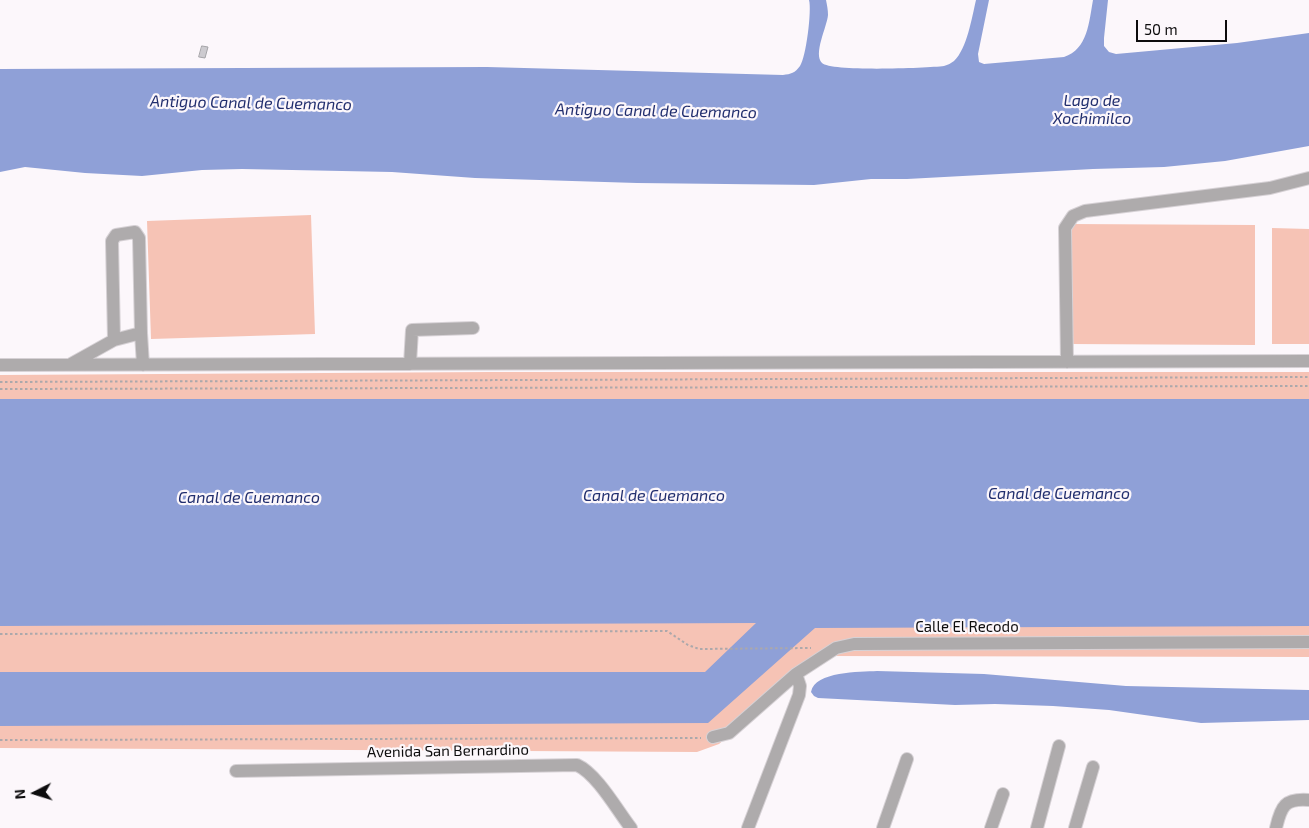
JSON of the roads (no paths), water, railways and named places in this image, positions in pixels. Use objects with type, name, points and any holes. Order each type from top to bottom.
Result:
[{"type":"street","points":[[1067,362],[1065,228],[1073,216],[1085,212],[1270,188],[1309,178]]},
{"type":"street","points":[[114,340],[112,241],[116,235],[135,232],[140,238],[142,365]]},
{"type":"street","points":[[410,364],[412,330],[473,328]]},
{"type":"street","points":[[69,365],[114,340],[141,333]]},
{"type":"street","points":[[0,365],[1309,361]]},
{"type":"street","name":"Calle El Recodo","points":[[713,738],[729,733],[796,674],[836,648],[854,644],[1309,642]]},
{"type":"street","points":[[748,828],[799,695],[800,686],[796,674]]},
{"type":"street","points":[[1037,828],[1059,746]]},
{"type":"street","points":[[883,828],[907,759]]},
{"type":"street","name":"Avenida San Bernardino","points":[[236,771],[577,765],[586,769],[631,828]]},
{"type":"street","points":[[1075,828],[1093,767]]},
{"type":"street","points":[[991,828],[1003,794]]},
{"type":"street","points":[[1276,828],[1284,804],[1295,799],[1309,800]]},
{"type":"water","name":"Lago de Xochimilco","points":[[809,0],[826,0],[827,4],[828,15],[819,53],[822,63],[843,68],[901,68],[948,65],[959,56],[968,32],[976,0],[989,0],[978,54],[979,62],[984,64],[1064,57],[1072,53],[1078,48],[1086,34],[1093,0],[1108,0],[1104,46],[1109,52],[1116,54],[1237,43],[1309,33],[1309,146],[1225,161],[1164,167],[871,179],[814,185],[637,183],[475,178],[392,172],[242,169],[202,170],[142,176],[25,167],[0,172],[0,69],[487,67],[783,75],[795,72],[802,61],[809,23]]},
{"type":"water","name":"Canal de Cuemanco","points":[[0,399],[1309,399],[1309,626],[815,628],[708,723],[0,726],[0,672],[705,672],[756,623],[0,626]]},
{"type":"water","points":[[877,671],[984,674],[1126,686],[1309,690],[1309,720],[1201,723],[1109,710],[1053,706],[955,705],[818,698],[811,692],[814,685],[829,676]]},
{"type":"water label","name":"Antiguo Canal de Cuemanco","points":[[251,103]]},
{"type":"water label","name":"Antiguo Canal de Cuemanco","points":[[656,111]]}]
